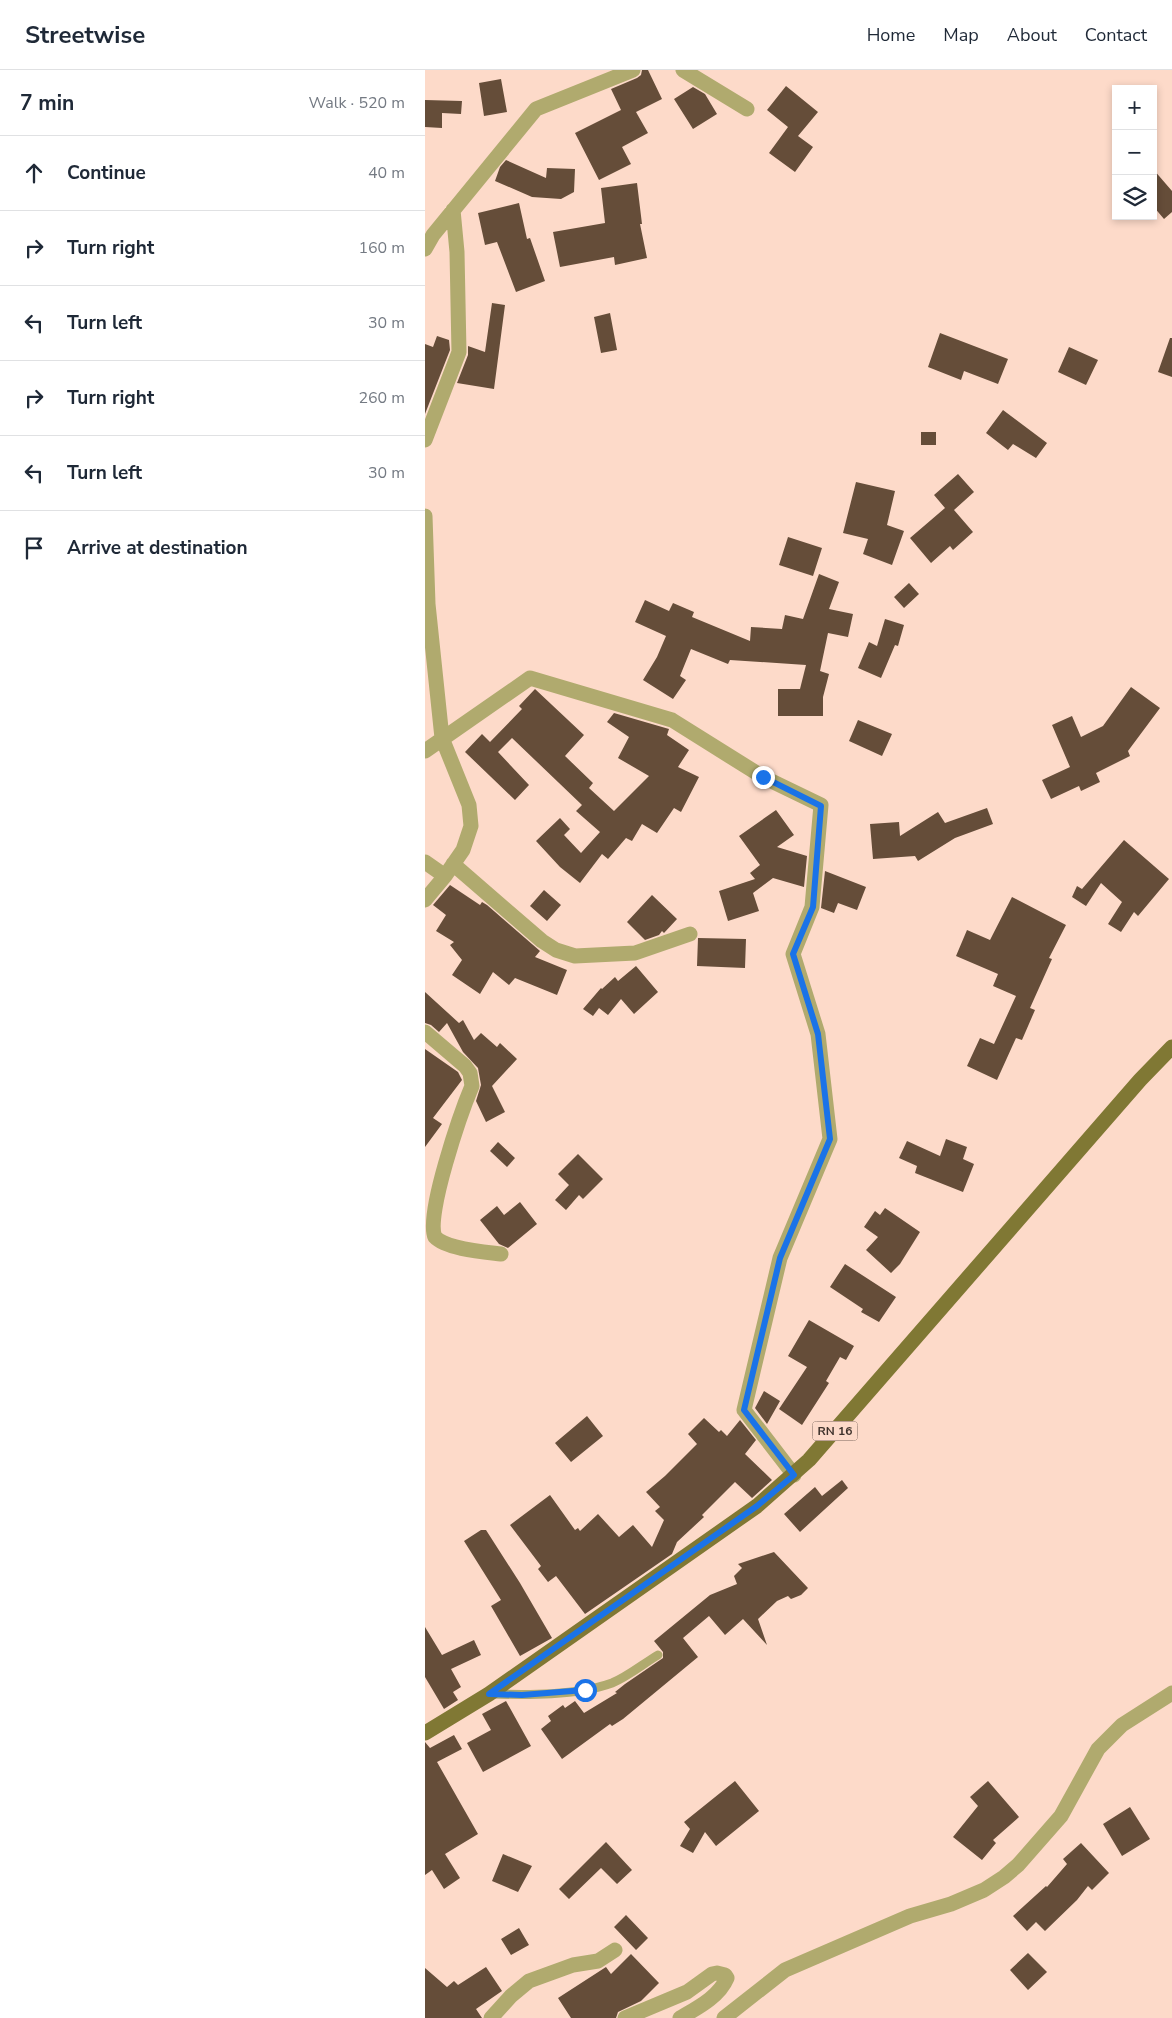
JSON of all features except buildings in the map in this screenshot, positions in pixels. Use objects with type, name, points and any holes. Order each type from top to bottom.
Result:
[{"type":"main road","name":"RN 16","points":[[425,1733],[489,1694],[757,1506],[794,1475],[1172,1047]]},
{"type":"street","points":[[425,249],[433,234],[536,109],[633,70]]},
{"type":"street","points":[[683,70],[747,109]]},
{"type":"street","points":[[425,440],[459,352],[457,252],[453,210]]},
{"type":"street","points":[[425,516],[428,604],[442,738],[469,805],[471,826],[463,850],[425,900]]},
{"type":"street","points":[[425,751],[530,678],[672,720],[763,777],[821,806],[813,907],[793,954],[818,1034],[830,1139],[780,1258],[744,1410],[794,1475]]},
{"type":"street","points":[[425,862],[449,870],[542,941],[556,950],[575,956],[635,953],[690,934]]},
{"type":"street","points":[[425,1032],[465,1066],[470,1074],[472,1086],[444,1154],[429,1213],[430,1226],[434,1236],[443,1243],[501,1254]]},
{"type":"street","points":[[724,2018],[785,1970],[910,1916],[951,1904],[984,1890],[1004,1877],[1018,1865],[1061,1816],[1098,1749],[1122,1725],[1172,1693]]},
{"type":"street","points":[[491,2018],[511,1996],[529,1981],[573,1965],[598,1961],[615,1950]]},
{"type":"street","points":[[625,2018],[687,1992],[712,1974],[717,1972],[725,1975],[727,1978],[725,1984],[715,1996],[680,2018]]},
{"type":"lane","points":[[489,1694],[522,1695],[585,1690],[613,1683],[657,1655]]},
{"type":"route","points":[[585,1690],[522,1695],[489,1694],[757,1506],[794,1475],[744,1410],[780,1258],[830,1139],[818,1034],[793,954],[813,907],[821,806],[763,777]]}]
